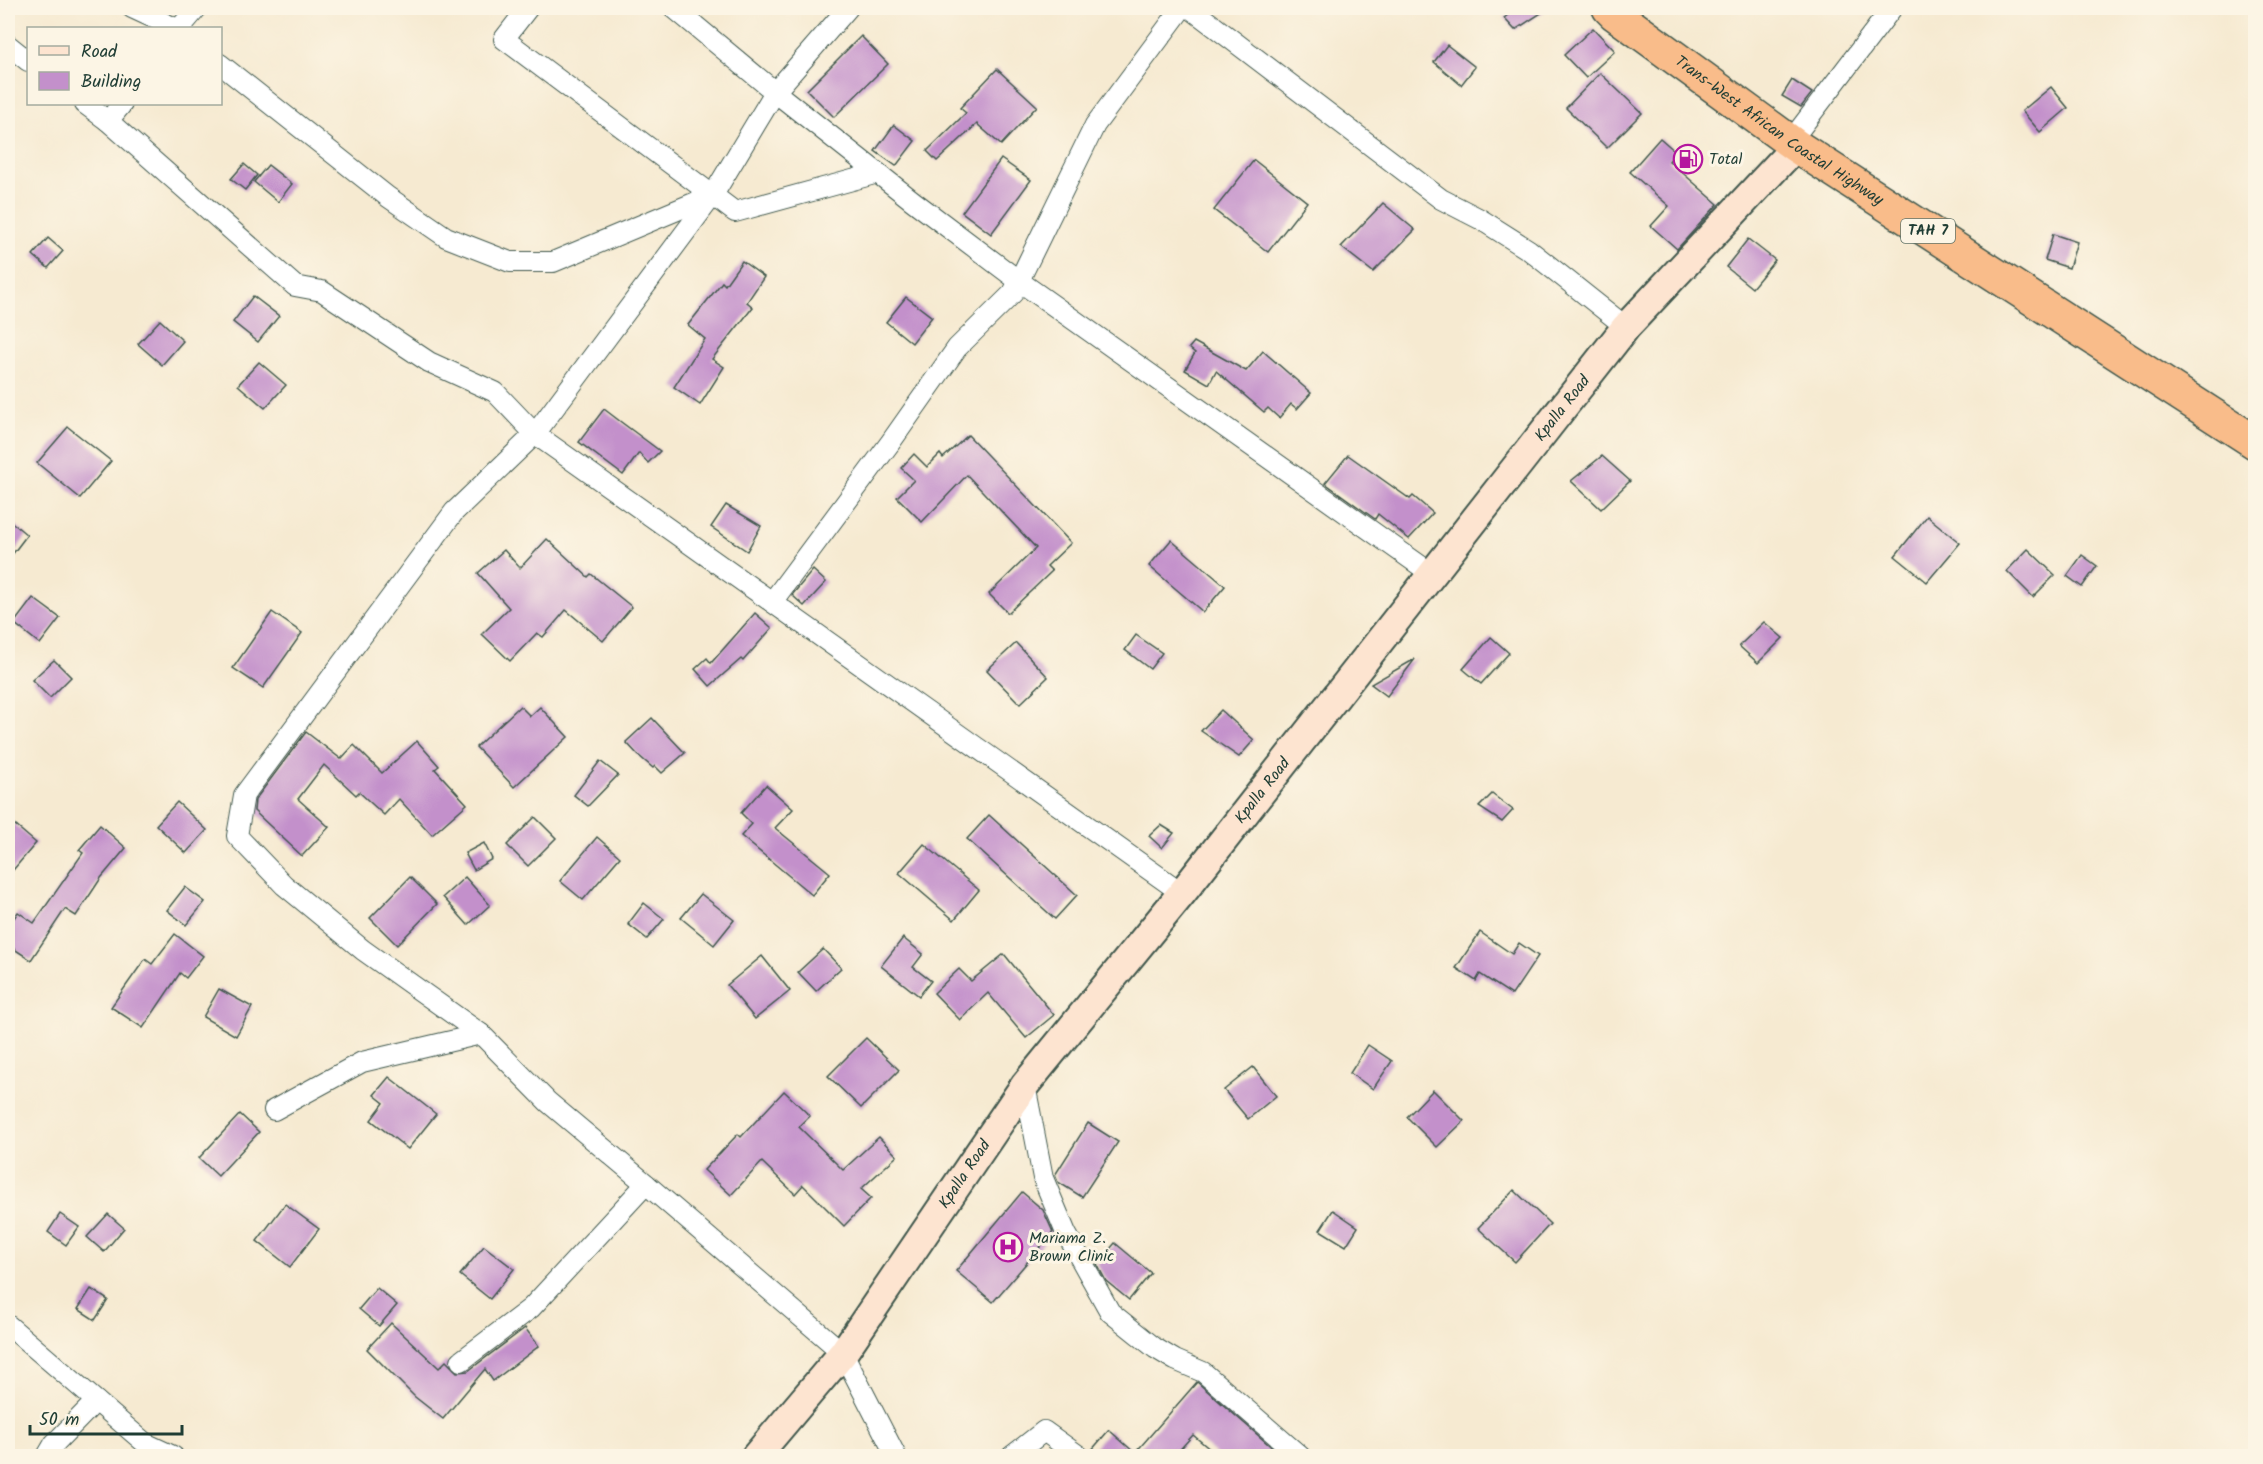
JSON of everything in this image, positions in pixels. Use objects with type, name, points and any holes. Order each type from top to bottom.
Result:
[{"type":"highway","name":"Trans-West African Coastal Highway","points":[[1609,8],[1793,144],[2256,443]]},
{"type":"street","points":[[132,8],[172,27]]},
{"type":"street","points":[[181,27],[197,8]]},
{"type":"street","points":[[528,8],[504,39],[735,212],[878,173]]},
{"type":"street","points":[[674,8],[775,92],[1019,281],[1432,574]]},
{"type":"street","points":[[848,8],[775,92],[713,195],[535,434],[454,513],[244,795],[237,836],[284,885],[363,950],[481,1034],[548,1102],[843,1353],[896,1456]]},
{"type":"street","points":[[772,602],[891,443],[957,348],[1013,293],[1095,125],[1182,8]]},
{"type":"street","points":[[1190,8],[1441,199],[1480,219],[1529,250],[1626,327]]},
{"type":"street","points":[[1793,144],[1892,8]]},
{"type":"street","points":[[8,45],[27,59]]},
{"type":"street","points":[[222,66],[388,197],[446,237],[510,262],[553,262],[713,195]]},
{"type":"street","points":[[86,105],[108,121],[296,286],[322,291],[429,362],[495,392],[535,434],[1182,893]]},
{"type":"street","points":[[108,121],[121,105]]},
{"type":"street","name":"Kpalla Road","points":[[756,1456],[843,1353],[1025,1085],[1182,893],[1626,327],[1793,144]]},
{"type":"street","points":[[274,1110],[362,1062],[481,1034]]},
{"type":"street","points":[[1025,1085],[1043,1178],[1066,1233],[1110,1312],[1155,1348],[1203,1372],[1300,1456]]},
{"type":"street","points":[[461,1361],[531,1308],[646,1184]]},
{"type":"street","points":[[8,1325],[146,1443],[173,1456]]},
{"type":"street","points":[[47,1456],[54,1444],[96,1401]]},
{"type":"street","points":[[1012,1456],[1044,1431],[1079,1456]]},
{"type":"building","points":[[1517,8],[1549,8],[1515,30],[1504,18]]},
{"type":"building","points":[[1593,28],[1615,51],[1586,78],[1564,55]]},
{"type":"building","points":[[861,36],[888,64],[834,117],[807,90]]},
{"type":"building","points":[[1447,45],[1475,67],[1461,85],[1434,62]]},
{"type":"building","points":[[997,69],[1037,106],[1001,145],[977,124],[937,161],[927,151],[966,113],[960,108]]},
{"type":"building","points":[[1600,73],[1642,113],[1607,148],[1566,108]]},
{"type":"building","points":[[1792,80],[1812,93],[1801,107],[1782,96]]},
{"type":"building","points":[[2051,87],[2068,108],[2040,132],[2022,111]]},
{"type":"building","points":[[894,125],[915,141],[896,166],[875,151]]},
{"type":"building","points":[[1660,138],[1676,152],[1669,161],[1718,204],[1677,249],[1651,226],[1669,206],[1630,172]]},
{"type":"building","points":[[1001,159],[1031,180],[991,234],[962,212]]},
{"type":"building","points":[[1254,160],[1307,202],[1268,252],[1214,210]]},
{"type":"building","points":[[244,164],[257,175],[245,190],[231,179]]},
{"type":"building","points":[[268,165],[292,184],[278,202],[254,182]]},
{"type":"building","points":[[1383,203],[1415,230],[1373,272],[1341,247]]},
{"type":"building","points":[[2053,234],[2077,242],[2069,268],[2045,260]]},
{"type":"building","points":[[48,238],[63,251],[48,268],[33,255]]},
{"type":"building","points":[[1748,239],[1775,260],[1752,288],[1726,267]]},
{"type":"building","points":[[742,261],[764,277],[747,302],[753,307],[712,359],[724,367],[700,405],[674,387],[705,339],[688,325],[722,282],[725,285]]},
{"type":"building","points":[[253,296],[279,316],[258,342],[233,322]]},
{"type":"building","points":[[906,297],[932,317],[912,343],[886,322]]},
{"type":"building","points":[[160,320],[183,341],[162,365],[138,344]]},
{"type":"building","points":[[1194,342],[1246,371],[1263,351],[1311,393],[1297,409],[1291,404],[1279,418],[1268,408],[1264,412],[1216,371],[1209,384],[1185,370],[1195,353],[1189,348]]},
{"type":"building","points":[[259,362],[286,385],[265,408],[238,385]]},
{"type":"building","points":[[604,409],[660,451],[648,463],[639,453],[623,475],[579,442]]},
{"type":"building","points":[[68,427],[111,461],[80,498],[37,463]]},
{"type":"building","points":[[968,435],[1071,543],[1047,566],[1052,571],[1008,613],[989,594],[1036,548],[967,475],[922,522],[897,497],[914,480],[901,468],[914,454],[927,467],[940,454],[943,458]]},
{"type":"building","points":[[1348,455],[1410,499],[1413,496],[1433,513],[1409,539],[1378,514],[1375,519],[1325,483]]},
{"type":"building","points":[[1602,456],[1630,481],[1601,509],[1571,481]]},
{"type":"building","points":[[726,505],[761,526],[747,551],[711,527]]},
{"type":"building","points":[[1927,516],[1960,543],[1927,582],[1895,556]]},
{"type":"building","points":[[8,519],[27,535],[8,560]]},
{"type":"building","points":[[547,539],[588,577],[591,574],[632,607],[603,641],[566,610],[543,637],[537,633],[510,661],[482,634],[509,608],[478,573],[504,550],[520,568]]},
{"type":"building","points":[[1171,540],[1225,586],[1203,612],[1149,566]]},
{"type":"building","points":[[2028,549],[2055,575],[2033,597],[2007,571]]},
{"type":"building","points":[[2082,555],[2097,566],[2082,587],[2067,576]]},
{"type":"building","points":[[813,570],[826,582],[804,606],[792,595]]},
{"type":"building","points":[[33,598],[60,618],[40,644],[14,623]]},
{"type":"building","points":[[272,612],[302,633],[263,688],[233,668]]},
{"type":"building","points":[[755,613],[772,628],[743,661],[741,659],[710,686],[695,669],[707,658],[711,663]]},
{"type":"building","points":[[1764,622],[1783,638],[1758,663],[1739,646]]},
{"type":"building","points":[[1136,635],[1162,653],[1150,669],[1125,650]]},
{"type":"building","points":[[1491,637],[1509,653],[1481,684],[1463,669]]},
{"type":"building","points":[[1016,643],[1048,677],[1020,704],[987,670]]},
{"type":"building","points":[[1415,659],[1387,696],[1371,684]]},
{"type":"building","points":[[54,660],[71,677],[50,698],[32,680]]},
{"type":"building","points":[[520,706],[530,716],[540,707],[568,737],[514,787],[476,747]]},
{"type":"building","points":[[1221,710],[1254,740],[1239,757],[1201,731]]},
{"type":"building","points":[[652,718],[685,753],[662,773],[655,766],[653,768],[626,742]]},
{"type":"building","points":[[306,732],[341,759],[354,745],[382,773],[417,741],[439,766],[435,769],[467,804],[432,835],[399,799],[384,815],[359,792],[356,795],[324,765],[298,799],[329,827],[302,856],[254,811],[255,800]]},
{"type":"building","points":[[600,761],[618,775],[588,806],[574,795]]},
{"type":"building","points":[[766,785],[793,809],[775,828],[830,873],[812,895],[741,836],[752,824],[741,813]]},
{"type":"building","points":[[1492,794],[1513,810],[1502,822],[1479,807]]},
{"type":"building","points":[[177,802],[207,830],[186,853],[156,825]]},
{"type":"building","points":[[989,815],[1077,895],[1055,919],[967,839]]},
{"type":"building","points":[[535,817],[556,838],[528,866],[507,845]]},
{"type":"building","points":[[8,819],[36,843],[8,876]]},
{"type":"building","points":[[100,825],[126,848],[101,878],[76,916],[65,909],[31,960],[8,945],[8,927],[18,912],[34,923],[83,853],[79,850]]},
{"type":"building","points":[[1161,825],[1174,833],[1162,848],[1149,836]]},
{"type":"building","points":[[597,837],[620,857],[583,900],[560,881]]},
{"type":"building","points":[[484,843],[492,859],[474,870],[465,853]]},
{"type":"building","points":[[924,844],[979,890],[954,920],[899,873]]},
{"type":"building","points":[[410,877],[437,904],[397,945],[370,918]]},
{"type":"building","points":[[465,877],[490,905],[468,925],[443,897]]},
{"type":"building","points":[[185,887],[205,902],[186,925],[167,910]]},
{"type":"building","points":[[701,894],[734,920],[714,945],[681,918]]},
{"type":"building","points":[[644,903],[664,919],[647,939],[628,924]]},
{"type":"building","points":[[1480,932],[1512,954],[1519,943],[1538,956],[1512,995],[1480,974],[1476,981],[1456,968]]},
{"type":"building","points":[[175,934],[203,956],[186,978],[180,973],[143,1028],[111,1007],[145,959],[152,964]]},
{"type":"building","points":[[903,938],[923,954],[913,967],[931,981],[919,996],[881,966]]},
{"type":"building","points":[[823,949],[841,968],[816,991],[798,972]]},
{"type":"building","points":[[1004,954],[1054,1015],[1026,1038],[988,993],[960,1020],[934,993],[959,969],[971,981]]},
{"type":"building","points":[[762,956],[790,991],[755,1019],[727,985]]},
{"type":"building","points":[[219,989],[252,1007],[236,1036],[203,1017]]},
{"type":"building","points":[[866,1038],[899,1070],[861,1108],[828,1076]]},
{"type":"building","points":[[1368,1045],[1392,1061],[1373,1089],[1350,1073]]},
{"type":"building","points":[[1253,1067],[1276,1096],[1248,1119],[1224,1090]]},
{"type":"building","points":[[389,1077],[436,1114],[408,1149],[371,1120],[384,1103],[374,1095]]},
{"type":"building","points":[[1433,1090],[1464,1121],[1437,1147],[1407,1117]]},
{"type":"building","points":[[784,1091],[810,1116],[799,1127],[843,1170],[879,1137],[897,1156],[861,1189],[871,1198],[844,1226],[803,1185],[795,1194],[762,1162],[731,1195],[704,1170],[738,1134],[741,1137]]},
{"type":"building","points":[[240,1114],[259,1132],[218,1176],[199,1158]]},
{"type":"building","points":[[1088,1123],[1118,1142],[1082,1197],[1058,1182],[1055,1175]]},
{"type":"building","points":[[1514,1190],[1550,1224],[1515,1262],[1478,1228]]},
{"type":"building","name":"Mariama Z. Brown Clinic","points":[[1022,1192],[1043,1210],[1053,1232],[993,1302],[956,1271]]},
{"type":"building","points":[[285,1204],[319,1229],[290,1267],[257,1241]]},
{"type":"building","points":[[1333,1210],[1358,1227],[1346,1246],[1320,1230]]},
{"type":"building","points":[[60,1214],[79,1227],[66,1245],[48,1232]]},
{"type":"building","points":[[108,1214],[124,1228],[104,1252],[87,1237]]},
{"type":"building","points":[[1115,1243],[1151,1273],[1129,1300],[1106,1281],[1097,1264]]},
{"type":"building","points":[[484,1246],[514,1269],[490,1299],[460,1275]]},
{"type":"building","points":[[377,1288],[397,1305],[379,1326],[359,1309]]},
{"type":"building","points":[[91,1289],[108,1300],[95,1320],[78,1309]]},
{"type":"building","points":[[391,1323],[439,1368],[446,1361],[457,1372],[468,1371],[525,1328],[539,1346],[493,1381],[485,1369],[443,1419],[415,1397],[367,1349]]},
{"type":"building","points":[[1197,1382],[1282,1456],[1218,1456],[1193,1435],[1174,1456],[1091,1456],[1090,1452],[1109,1430],[1135,1453]]},
{"type":"place","name":"Total","points":[[1688,159]]},
{"type":"place","name":"Mariama Z. Brown Clinic","points":[[1008,1247]]}]
